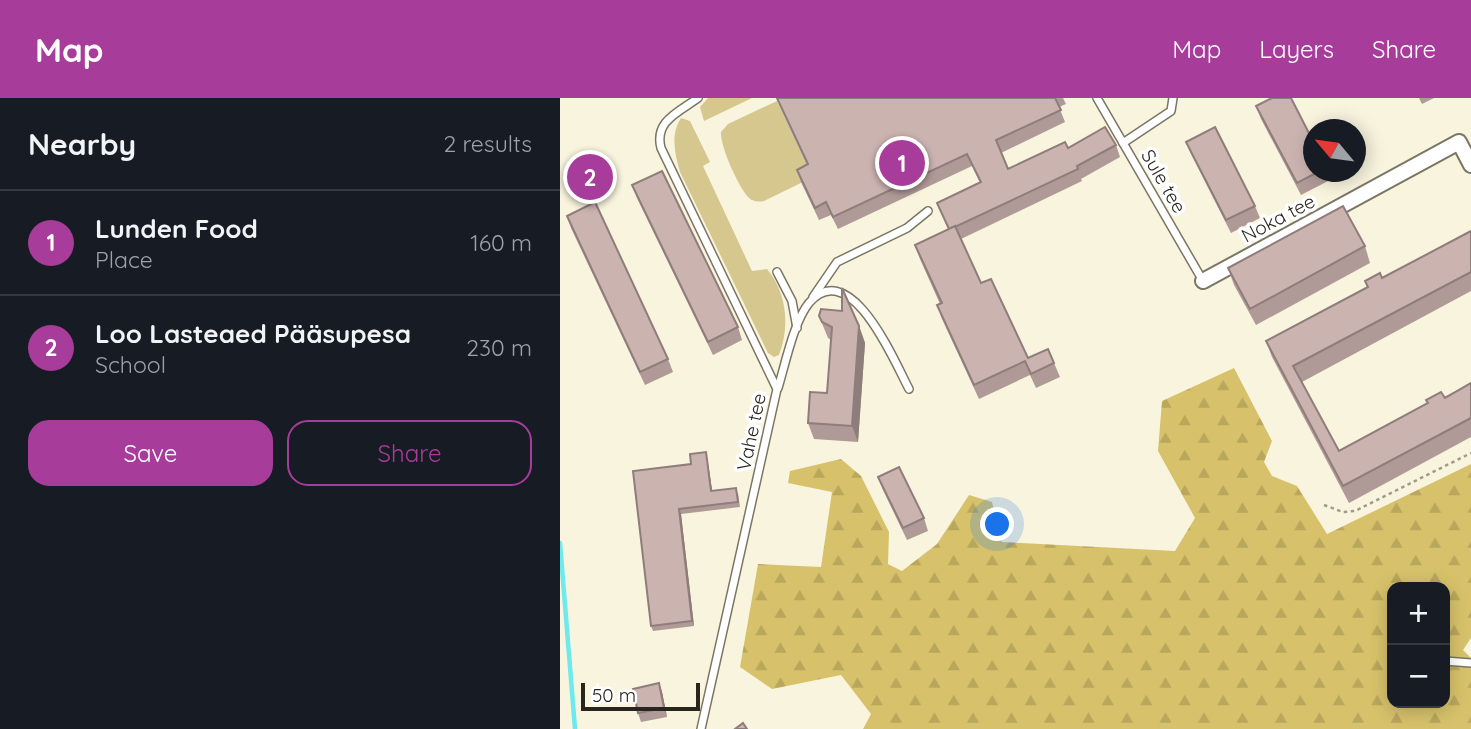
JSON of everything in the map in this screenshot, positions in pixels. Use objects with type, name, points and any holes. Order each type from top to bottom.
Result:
[{"type":"street","name":"Noka tee","points":[[1203,281],[1465,142],[1471,165]]},
{"type":"lane","name":"Vahe tee","points":[[698,98],[664,122],[658,135],[661,148],[777,389],[701,729]]},
{"type":"lane","name":"Sule tee","points":[[1097,98],[1203,281]]},
{"type":"lane","points":[[1123,143],[1171,111],[1173,98]]},
{"type":"lane","points":[[777,389],[797,329],[809,303],[837,262],[907,228],[928,211]]},
{"type":"lane","points":[[777,272],[792,301],[797,329]]},
{"type":"lane","points":[[809,303],[823,293],[836,292],[852,298],[866,310],[909,390]]},
{"type":"lane","points":[[1450,661],[1471,663]]},
{"type":"path","points":[[1324,505],[1343,512],[1355,511],[1471,453]]},
{"type":"shaded area","points":[[708,98],[752,98],[704,121],[700,107]]},
{"type":"shaded area","points":[[777,101],[813,177],[764,201],[756,201],[748,197],[735,175],[723,147],[721,132],[728,124]]},
{"type":"shaded area","points":[[681,118],[690,121],[710,162],[703,166],[752,271],[767,269],[779,289],[785,310],[785,333],[779,355],[774,357],[768,353],[680,172],[675,138]]},
{"type":"green space","points":[[1234,368],[1272,441],[1264,462],[1272,476],[1297,486],[1327,534],[1471,464],[1471,638],[1463,650],[1471,658],[1471,729],[863,729],[871,714],[841,675],[772,689],[740,667],[758,564],[821,567],[832,492],[788,483],[790,471],[841,459],[861,476],[889,532],[888,564],[902,571],[937,544],[969,495],[992,502],[1002,542],[1175,551],[1195,518],[1158,451],[1162,401]]},
{"type":"building","points":[[777,98],[1055,98],[1061,110],[996,140],[1008,169],[1065,142],[1068,148],[1105,127],[1116,145],[1077,166],[1078,169],[949,229],[937,203],[981,182],[967,154],[833,217],[826,202],[815,208],[797,170],[808,164]]},
{"type":"building","points":[[1272,98],[1291,98],[1303,121],[1303,180],[1297,183],[1256,106]]},
{"type":"building","points":[[1215,127],[1255,206],[1226,220],[1186,142]]},
{"type":"building","points":[[662,171],[738,327],[708,342],[632,185]]},
{"type":"building","points":[[595,202],[668,359],[640,372],[567,216]]},
{"type":"building","points":[[1343,206],[1365,246],[1250,309],[1228,268]]},
{"type":"building","points":[[955,226],[981,283],[991,279],[1028,358],[1048,349],[1054,363],[1031,374],[1025,361],[974,385],[937,305],[942,303],[915,245]]},
{"type":"building","points":[[1471,231],[1471,272],[1293,366],[1339,451],[1428,403],[1426,400],[1441,392],[1445,398],[1471,383],[1471,418],[1343,486],[1266,341],[1368,287],[1365,281],[1380,273],[1382,278]]},
{"type":"building","points":[[842,288],[859,326],[852,426],[808,423],[810,392],[827,393],[832,327],[822,322],[819,316],[821,309],[842,311]]},
{"type":"building","points":[[706,452],[711,491],[736,488],[738,502],[679,509],[692,621],[651,626],[633,471],[691,464],[690,454]]},
{"type":"building","points":[[899,467],[924,518],[903,528],[878,477]]},
{"type":"building","points":[[659,683],[664,708],[638,713],[633,689]]},
{"type":"building","points":[[743,723],[747,729],[735,729]]},
{"type":"waterway","points":[[560,543],[575,729]]},
{"type":"place","name":"Lunden Food","points":[[902,163]]},
{"type":"place","name":"Loo Lasteaed Pääsupesa","points":[[590,177]]}]
